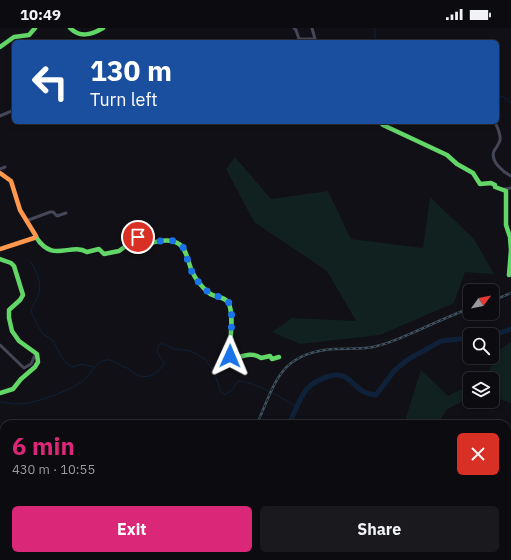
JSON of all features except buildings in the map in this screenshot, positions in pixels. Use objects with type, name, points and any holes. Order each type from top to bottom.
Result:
[{"type":"street","points":[[0,47],[14,37],[28,35],[35,28]]},
{"type":"street","points":[[70,28],[77,34],[80,34],[96,32],[103,28]]},
{"type":"street","points":[[294,28],[299,40]]},
{"type":"street","points":[[312,28],[316,40]]},
{"type":"street","points":[[0,116],[12,111]]},
{"type":"street","points":[[382,124],[447,155],[457,164],[473,173],[480,184],[491,183],[495,185],[495,187],[504,189],[511,188]]},
{"type":"street","points":[[495,124],[499,132],[500,139],[493,154],[493,158],[501,169],[511,176]]},
{"type":"street","points":[[0,169],[5,167]]},
{"type":"street","points":[[0,173],[12,182],[19,207],[36,237],[46,248],[58,250],[82,249],[87,252],[99,250],[104,254],[110,252],[114,254],[138,237],[146,244],[166,239],[177,243],[183,247],[197,280],[211,294],[223,298],[229,303],[231,313],[231,359],[247,355],[258,355],[261,358],[270,356],[272,359],[279,357]]},
{"type":"street","points":[[504,189],[507,195],[508,216],[506,226],[511,246],[509,275]]},
{"type":"street","points":[[26,220],[50,212],[53,212],[57,216],[66,212]]},
{"type":"street","points":[[0,249],[36,237]]},
{"type":"street","points":[[0,259],[12,264],[15,267],[23,292],[20,300],[9,310],[12,332],[20,343],[38,355],[35,369],[23,377],[14,389],[9,392],[0,393]]},
{"type":"street","points":[[0,345],[24,368],[31,364],[36,353]]},
{"type":"shaded area","points":[[235,157],[271,199],[328,191],[351,239],[423,248],[430,197],[474,239],[494,274],[465,272],[454,303],[380,335],[300,344],[272,332],[292,318],[356,321],[327,271],[254,222],[226,169]]},
{"type":"shaded area","points":[[511,342],[511,403],[499,399],[499,372],[489,372],[492,364],[499,364],[499,350]]},
{"type":"shaded area","points":[[421,370],[448,396],[463,388],[463,401],[446,410],[440,420],[405,420]]},
{"type":"waterway","points":[[375,28],[375,40]]},
{"type":"waterway","points":[[499,96],[504,97],[511,103]]},
{"type":"waterway","points":[[30,261],[40,283],[38,296],[31,311],[41,331],[52,340],[62,358],[72,367],[82,364],[94,367]]},
{"type":"waterway","points":[[499,333],[511,329]]},
{"type":"waterway","points":[[291,420],[307,389],[311,385],[328,376],[340,375],[345,377],[362,391],[376,395],[394,371],[407,360],[441,341],[463,339]]},
{"type":"waterway","points":[[0,402],[22,404],[58,394],[80,383],[101,362],[106,360],[111,360],[139,376],[150,376],[160,369],[164,363],[158,354],[158,347],[160,344],[164,344],[174,349],[191,351],[205,359],[214,372],[221,392],[225,395],[233,389],[238,381],[245,382],[269,391],[297,407]]},
{"type":"railway","points":[[499,298],[511,293]]},
{"type":"railway","points":[[259,420],[275,382],[291,363],[302,356],[334,349],[366,348],[382,345],[463,311]]},
{"type":"traffic: fast","points":[[0,47],[14,37],[29,35],[35,28]]},
{"type":"traffic: fast","points":[[70,28],[82,34],[90,34],[103,28]]},
{"type":"traffic: fast","points":[[382,124],[447,155],[457,164],[473,173],[480,184],[491,183],[495,185],[495,187],[506,191],[506,225],[510,237],[511,250],[509,275]]},
{"type":"traffic: fast","points":[[36,237],[42,245],[55,251],[74,249],[87,252],[99,249],[104,254],[119,251],[138,237],[146,244],[162,241],[175,242],[184,249],[193,274],[201,286],[214,296],[228,301],[231,310],[231,359],[250,355],[261,358],[270,356],[272,359],[279,357]]},
{"type":"traffic: fast","points":[[0,259],[11,263],[14,266],[23,295],[20,300],[9,310],[12,331],[19,341],[37,354],[38,362],[13,389],[0,393]]},
{"type":"traffic: slow","points":[[0,173],[11,181],[20,210],[36,236],[34,238],[0,249]]},
{"type":"route","points":[[138,237],[146,244],[166,239],[180,244],[183,247],[193,275],[197,280],[213,296],[226,299],[228,301],[231,313],[230,356]]}]
